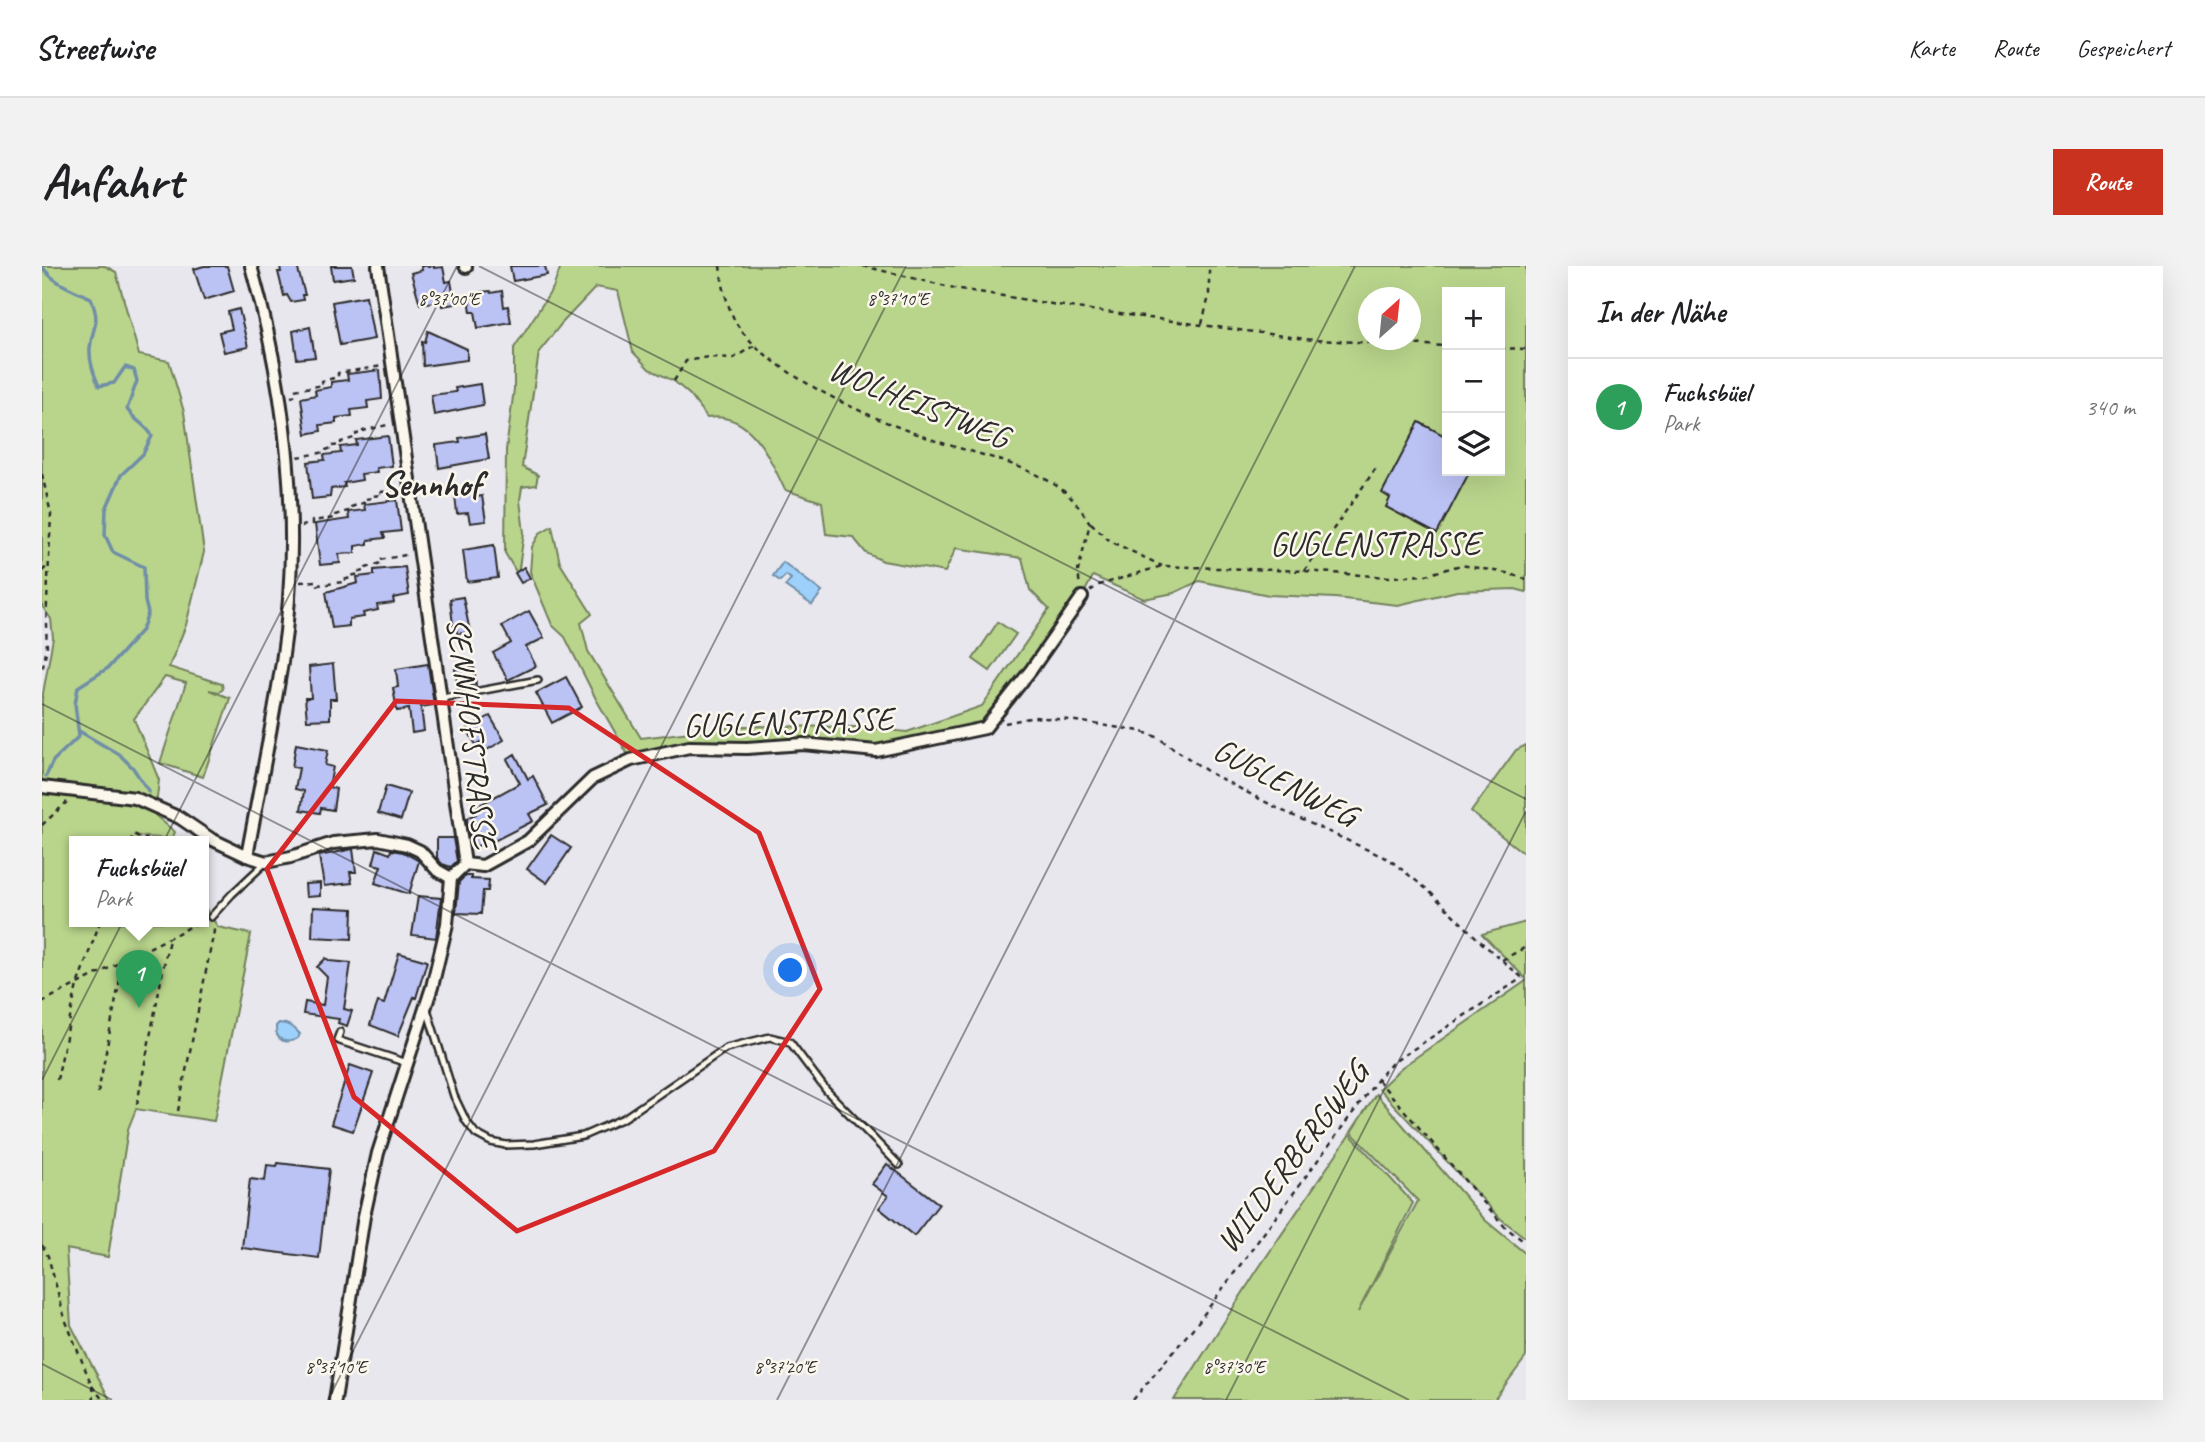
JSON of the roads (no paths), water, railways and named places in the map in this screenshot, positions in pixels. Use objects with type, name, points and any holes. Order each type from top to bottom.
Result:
[{"type":"street","points":[[247,856],[282,661],[290,582],[288,458],[281,399],[263,309],[251,266]]},
{"type":"street","name":"SENNHOFSTRASSE","points":[[335,1400],[364,1216],[378,1153],[426,1006],[447,924],[451,878],[465,864],[378,266]]},
{"type":"street","name":"GUGLENSTRASSE","points":[[465,864],[483,866],[528,841],[593,778],[631,760],[689,747],[747,748],[803,744],[877,751],[985,728],[1031,670],[1082,597]]},
{"type":"street","points":[[42,787],[135,798],[180,818],[207,836]]},
{"type":"street","points":[[209,838],[266,862],[333,843],[378,839],[407,845],[420,851],[437,870],[451,878]]},
{"type":"lane","points":[[442,698],[538,680]]},
{"type":"lane","points":[[211,916],[266,862]]},
{"type":"lane","points":[[426,1006],[458,1105],[476,1134],[491,1142],[506,1145],[534,1144],[583,1136],[624,1118],[726,1048],[770,1037],[790,1042],[826,1090],[899,1165]]},
{"type":"lane","points":[[340,1032],[337,1040],[407,1063]]},
{"type":"water","points":[[783,562],[822,592],[812,605],[785,586],[791,579],[786,575],[780,581],[773,576]]},
{"type":"water","points":[[279,1023],[296,1030],[300,1034],[298,1038],[286,1041],[279,1038],[276,1026]]},
{"type":"waterway","points":[[42,266],[57,281],[91,298],[96,319],[90,357],[99,386],[114,383],[125,367],[134,370],[137,381],[127,409],[152,436],[143,454],[121,475],[106,509],[105,535],[113,552],[144,567],[148,613],[142,630],[108,668],[78,687],[75,704],[79,736],[53,761],[46,776]]},
{"type":"waterway","points":[[79,731],[120,755],[133,768],[149,792]]},
{"type":"place","name":"Fuchsbüel","points":[[139,1008]]},
{"type":"district","name":"Sennhof","points":[[431,484]]}]
